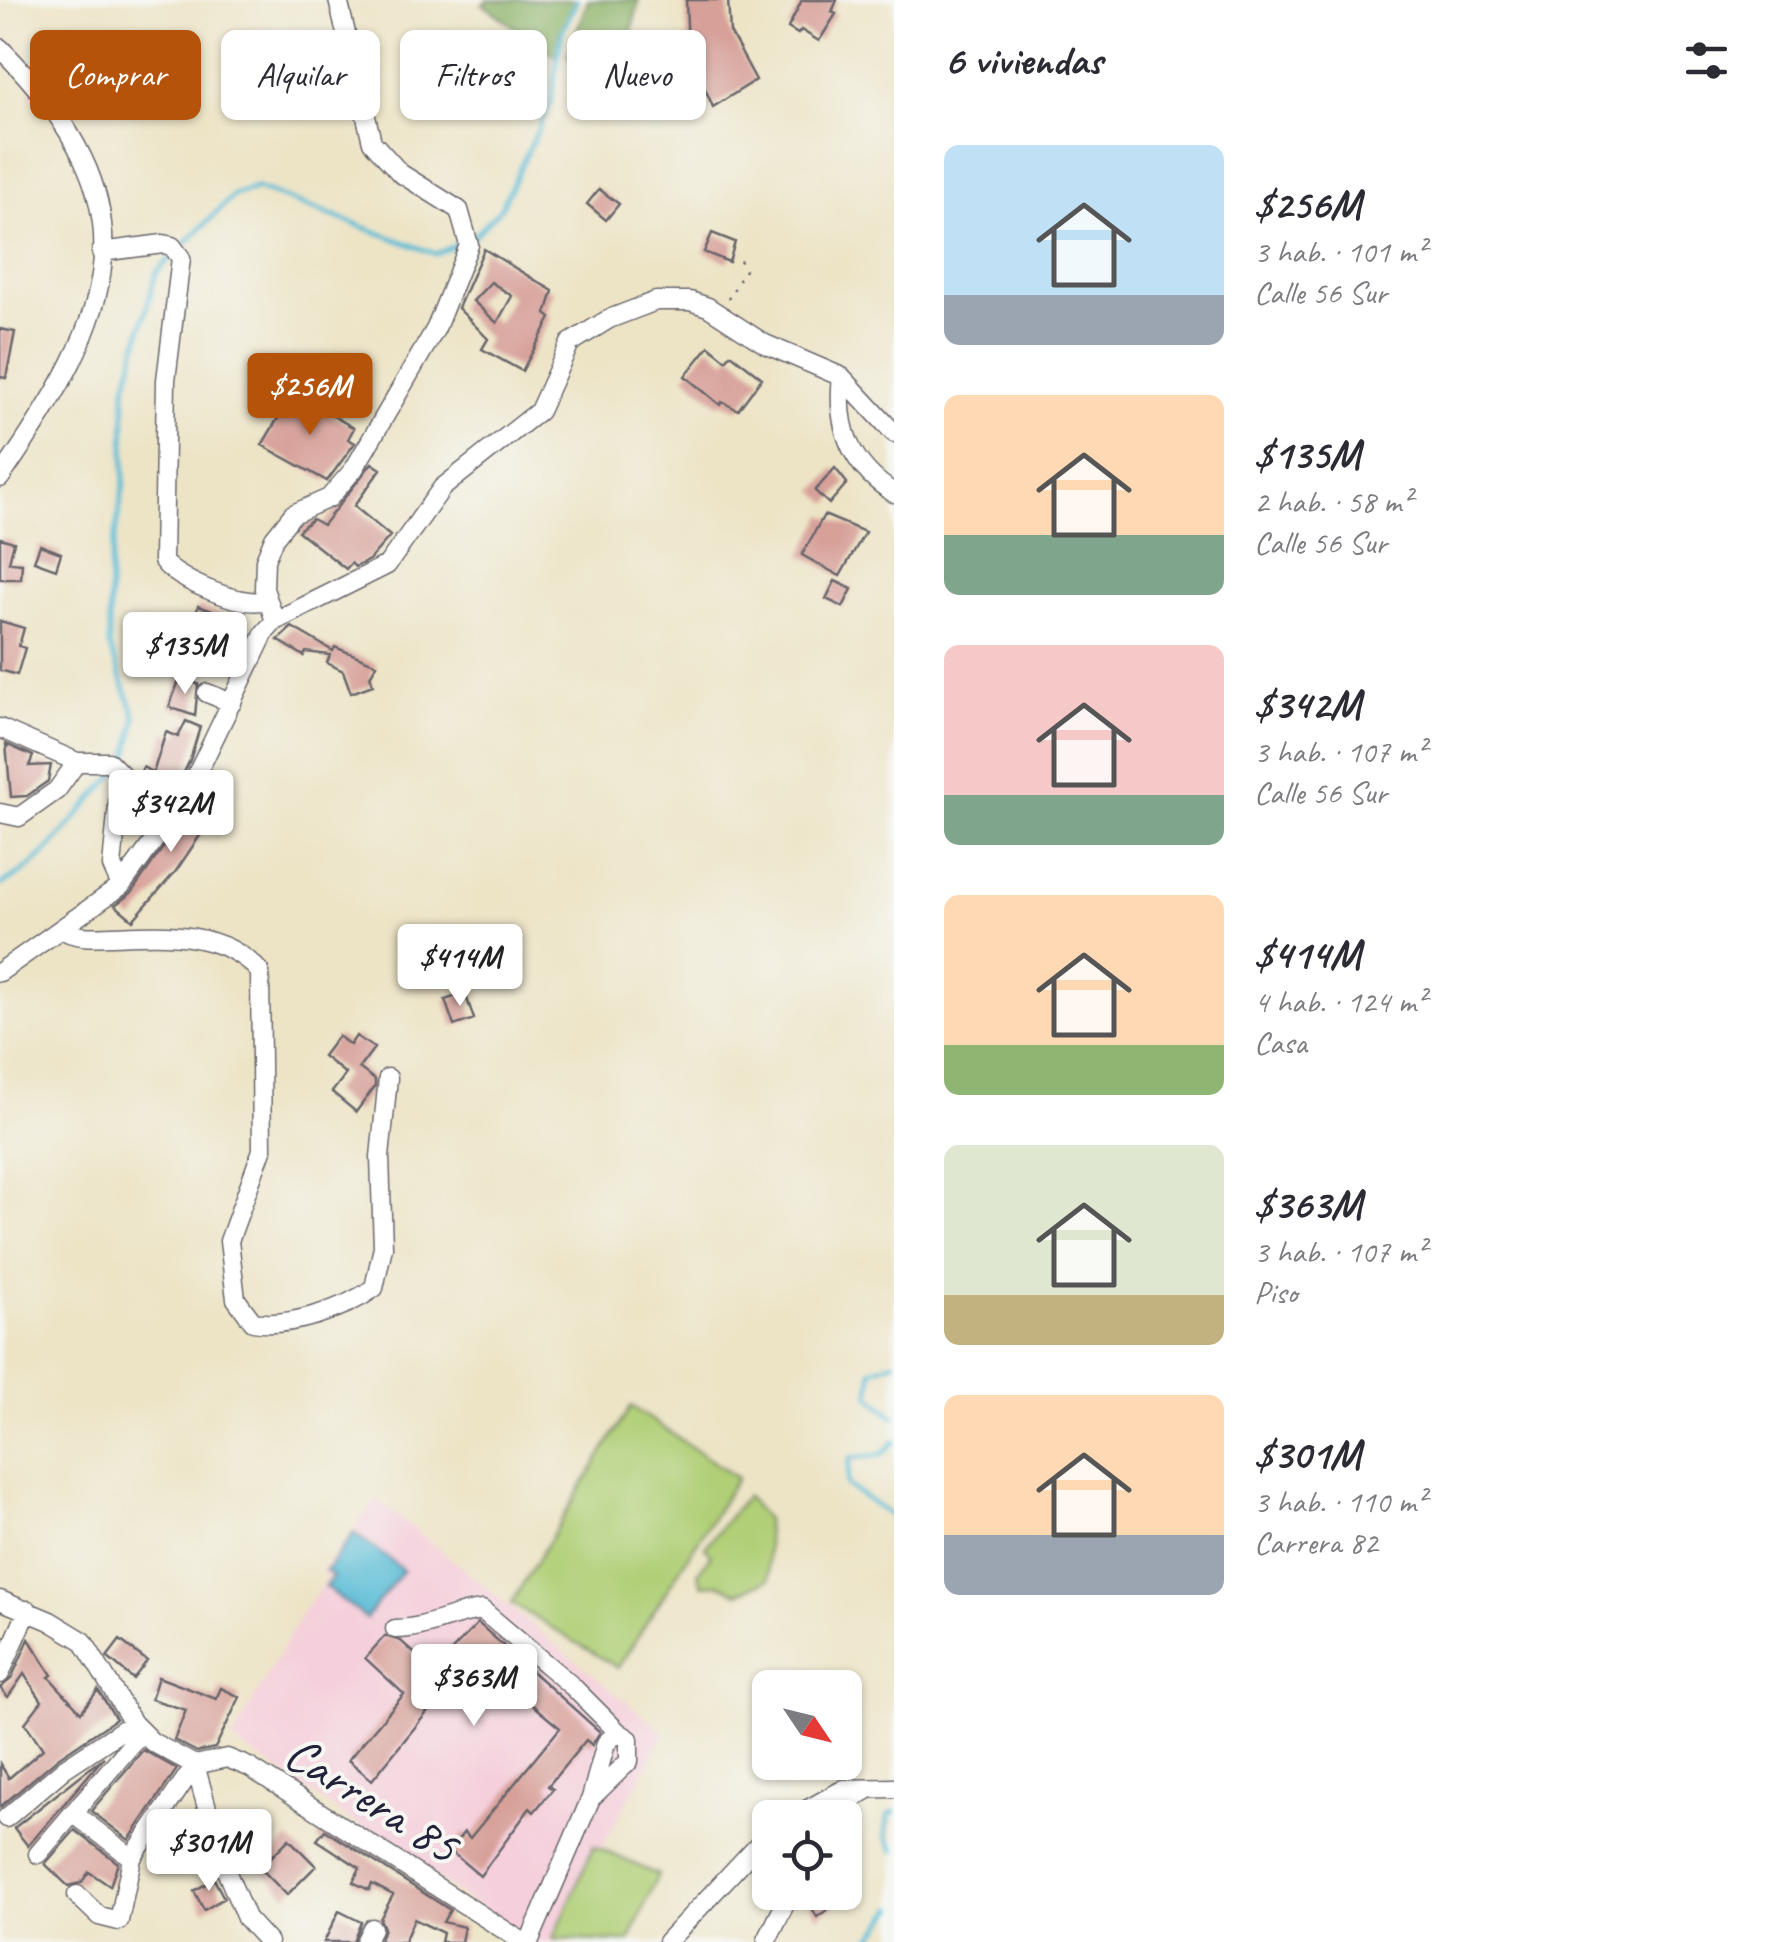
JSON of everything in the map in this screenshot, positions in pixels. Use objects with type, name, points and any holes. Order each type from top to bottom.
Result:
[{"type":"street","points":[[275,621],[267,599],[266,560],[274,538],[293,514],[329,498],[354,469],[436,328],[468,237],[459,210],[400,173],[372,142],[338,0]]},
{"type":"street","points":[[0,48],[38,86],[82,151],[99,195],[101,252],[100,285],[84,342],[0,478]]},
{"type":"street","points":[[101,252],[164,244],[172,246],[181,258],[166,380],[163,561],[185,581],[254,604],[267,599]]},
{"type":"street","points":[[0,972],[120,886],[186,797],[265,632],[275,621],[387,565],[442,488],[539,411],[570,343],[582,332],[656,301],[690,301],[719,313],[765,344],[842,377],[894,433]]},
{"type":"street","points":[[842,377],[840,415],[854,458],[894,493]]},
{"type":"street","points":[[207,693],[232,703]]},
{"type":"street","points":[[0,728],[76,762],[109,762],[121,774],[112,866],[120,886]]},
{"type":"street","points":[[0,813],[19,817],[57,790],[76,762]]},
{"type":"street","points":[[63,930],[79,939],[146,932],[184,936],[230,949],[260,972],[262,1150],[230,1241],[236,1299],[253,1322],[282,1323],[361,1297],[374,1288],[383,1247],[380,1158],[388,1078]]},
{"type":"street","points":[[0,1600],[28,1610],[83,1641],[137,1727],[195,1766],[228,1876],[246,1918],[268,1942]]},
{"type":"street","points":[[0,1674],[28,1610]]},
{"type":"street","points":[[395,1629],[414,1630],[444,1623],[464,1612],[482,1610],[572,1686],[630,1739],[629,1761],[592,1798]]},
{"type":"street","points":[[38,1854],[137,1727]]},
{"type":"street","points":[[6,1818],[65,1768],[137,1727]]},
{"type":"street","points":[[526,1942],[592,1798],[606,1743],[618,1732]]},
{"type":"street","name":"Carrera 85","points":[[195,1766],[227,1758],[249,1767],[526,1942]]},
{"type":"street","points":[[77,1895],[98,1916],[119,1921],[132,1858],[195,1766]]},
{"type":"street","points":[[824,1800],[844,1789],[894,1788]]},
{"type":"street","points":[[850,1800],[869,1789]]},
{"type":"street","points":[[73,1813],[132,1858]]},
{"type":"street","points":[[667,1942],[752,1851]]},
{"type":"street","points":[[767,1940],[782,1910]]},
{"type":"path","points":[[719,313],[745,270],[740,260]]},
{"type":"shaded area","points":[[377,1499],[665,1733],[551,1942],[530,1942],[232,1740],[301,1614],[328,1577],[322,1571]]},
{"type":"green space","points":[[487,0],[576,0],[560,33],[556,57],[547,50],[547,30],[519,30],[483,4]]},
{"type":"green space","points":[[588,0],[639,0],[632,30],[577,30]]},
{"type":"green space","points":[[631,1406],[737,1478],[618,1668],[511,1603]]},
{"type":"green space","points":[[746,1496],[766,1519],[769,1579],[738,1593],[721,1584],[702,1585],[698,1573],[711,1554],[705,1547]]},
{"type":"green space","points":[[594,1846],[658,1875],[629,1942],[553,1939]]},
{"type":"water","points":[[354,1533],[403,1570],[366,1618],[325,1587],[333,1576],[326,1571]]},
{"type":"building","points":[[686,0],[728,0],[730,32],[756,80],[713,107],[706,91],[706,30],[687,30]]},
{"type":"building","points":[[802,0],[837,0],[832,12],[836,14],[819,41],[801,30],[798,34],[788,28]]},
{"type":"building","points":[[599,189],[619,204],[606,220],[587,204]]},
{"type":"building","points":[[712,233],[735,242],[729,262],[704,252]]},
{"type":"building","points":[[484,249],[553,291],[546,314],[551,318],[522,371],[482,349],[488,339],[458,308]],"holes":[[[491,282],[512,296],[497,323],[473,301]]]},
{"type":"building","points":[[0,329],[15,332],[6,378],[0,377]]},
{"type":"building","points":[[709,346],[726,360],[731,354],[762,378],[738,410],[722,402],[720,405],[685,376]]},
{"type":"building","points":[[293,393],[354,428],[348,439],[355,443],[327,481],[262,445]]},
{"type":"building","points":[[372,463],[381,469],[354,506],[390,536],[369,560],[355,567],[351,563],[346,569],[298,531],[312,519],[323,525]]},
{"type":"building","points":[[835,468],[847,483],[829,504],[815,491]]},
{"type":"building","points":[[824,515],[865,532],[840,576],[802,555]]},
{"type":"building","points":[[0,538],[14,542],[9,562],[22,563],[21,579],[0,579]]},
{"type":"building","points":[[40,545],[61,553],[56,569],[34,561]]},
{"type":"building","points":[[835,581],[852,589],[843,607],[826,599]]},
{"type":"building","points":[[198,606],[236,619],[229,639],[218,635],[213,648],[191,639]]},
{"type":"building","points":[[0,621],[24,628],[19,646],[25,648],[17,675],[0,670]]},
{"type":"building","points":[[292,627],[333,651],[335,647],[377,664],[370,676],[373,685],[351,693],[343,671],[327,663],[330,655],[306,652],[304,656],[278,640]]},
{"type":"building","points":[[180,678],[198,684],[195,716],[169,707]]},
{"type":"building","points":[[186,721],[200,727],[175,791],[150,818],[131,809],[139,794],[135,792],[143,767],[153,773],[166,732],[178,737]]},
{"type":"building","points":[[6,744],[33,756],[29,766],[51,765],[48,781],[27,796],[11,797]]},
{"type":"building","points":[[203,791],[222,803],[176,871],[133,920],[115,905],[131,893]]},
{"type":"building","points":[[465,993],[474,1019],[454,1026],[445,1000]]},
{"type":"building","points":[[338,1036],[350,1045],[356,1036],[374,1048],[359,1068],[375,1080],[375,1086],[356,1112],[332,1092],[346,1074],[323,1056]]},
{"type":"building","points":[[478,1623],[600,1732],[592,1745],[586,1740],[548,1786],[553,1789],[534,1812],[530,1808],[480,1876],[449,1850],[464,1832],[470,1838],[560,1728],[473,1656],[372,1780],[348,1760],[404,1694],[365,1658],[385,1636],[401,1641],[433,1670]]},
{"type":"building","points":[[29,1639],[52,1675],[49,1677],[81,1712],[98,1690],[116,1719],[58,1758],[0,1807],[0,1764],[9,1778],[43,1749],[25,1723],[42,1701],[24,1674],[8,1697],[0,1688],[11,1679]]},
{"type":"building","points":[[120,1640],[147,1661],[133,1679],[107,1657]]},
{"type":"building","points":[[158,1677],[216,1699],[221,1688],[240,1697],[215,1748],[197,1752],[174,1740],[186,1710],[151,1699]]},
{"type":"building","points":[[143,1750],[177,1769],[129,1840],[91,1811]]},
{"type":"building","points":[[104,1757],[28,1846],[14,1828]]},
{"type":"building","points":[[75,1830],[118,1863],[110,1886],[89,1872],[81,1883],[68,1886],[45,1864]]},
{"type":"building","points":[[325,1830],[450,1910],[443,1922],[464,1927],[461,1942],[441,1942],[443,1933],[414,1919],[404,1942],[379,1942],[384,1928],[380,1919],[393,1895],[372,1884],[369,1890],[353,1882],[360,1868],[317,1840]]},
{"type":"building","points":[[289,1839],[316,1866],[287,1895],[260,1868]]},
{"type":"building","points":[[214,1879],[224,1898],[204,1910],[194,1891]]},
{"type":"building","points":[[339,1911],[361,1922],[353,1942],[324,1942]]},
{"type":"waterway","points":[[126,768],[136,718],[109,645],[110,566],[124,483],[125,390],[156,273],[234,195],[257,188],[436,254],[472,238],[501,208],[551,102],[562,32],[577,0]]},
{"type":"waterway","points":[[0,885],[47,851],[115,775]]},
{"type":"waterway","points":[[894,1362],[872,1370],[870,1396],[894,1417]]},
{"type":"waterway","points":[[894,1442],[881,1455],[850,1458],[847,1485],[894,1518]]},
{"type":"waterway","points":[[894,1812],[888,1816],[886,1835],[894,1851]]},
{"type":"waterway","points":[[869,1942],[894,1908]]}]
